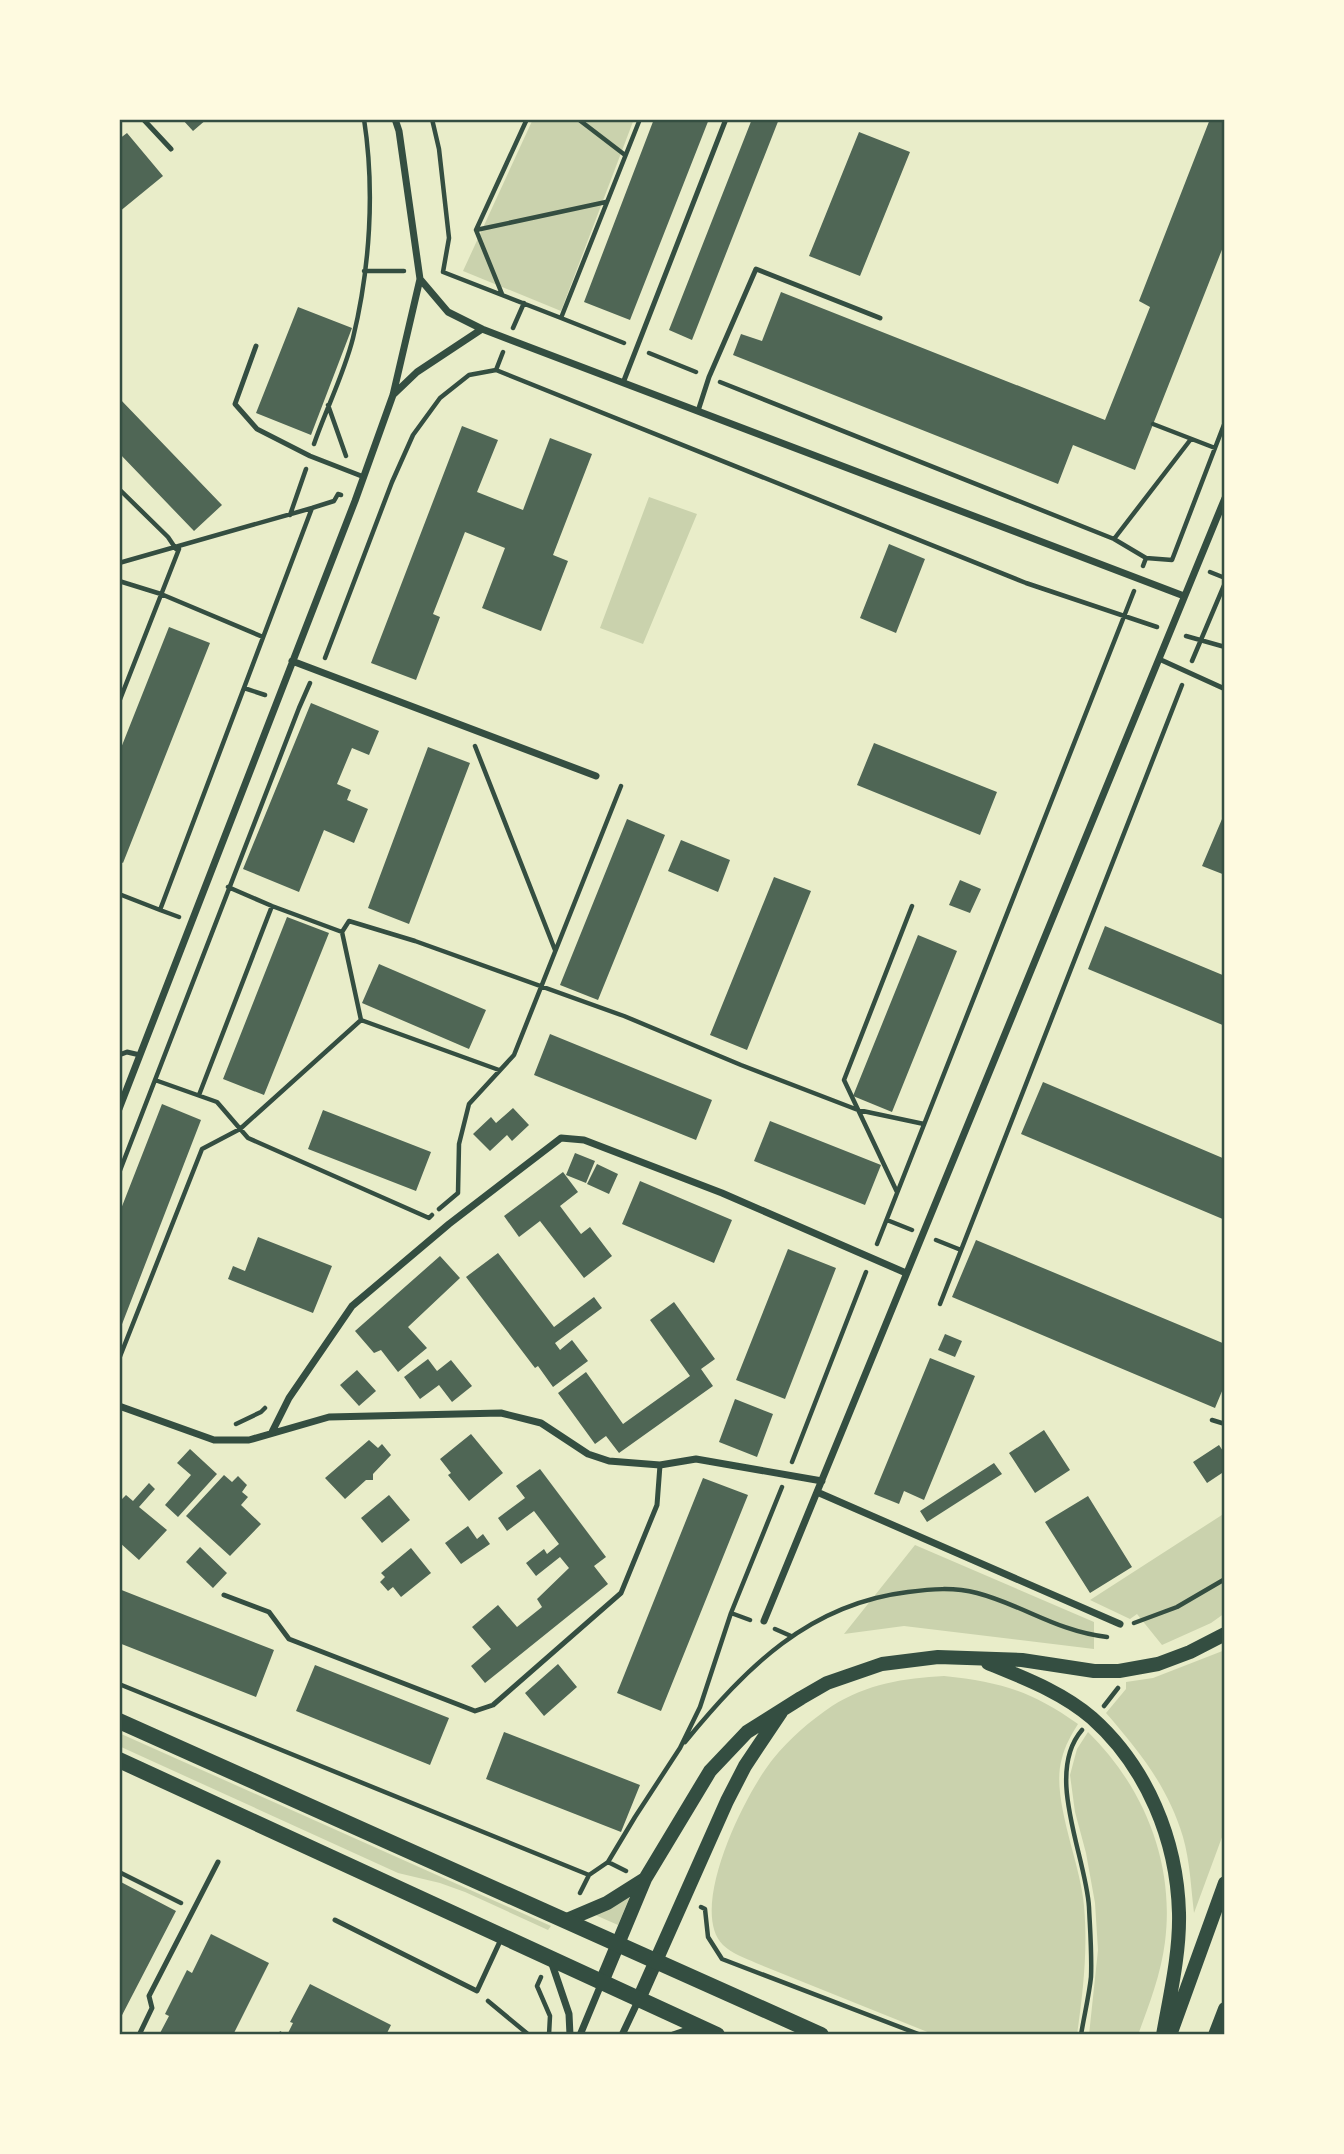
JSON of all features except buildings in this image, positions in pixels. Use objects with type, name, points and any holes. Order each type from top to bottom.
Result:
[{"type":"main road","points":[[602,1982],[645,1880],[710,1772],[747,1732],[827,1683],[882,1664],[938,1657],[1022,1660],[1094,1671],[1119,1671],[1158,1664],[1191,1652],[1225,1634]]},
{"type":"main road","points":[[982,1660],[1048,1689],[1092,1718],[1132,1763],[1149,1792],[1164,1824],[1172,1851],[1179,1915],[1163,2035]]},
{"type":"main road","points":[[639,1999],[745,1766],[783,1710]]},
{"type":"main road","points":[[119,1721],[821,2035]]},
{"type":"main road","points":[[119,1760],[717,2035]]},
{"type":"main road","points":[[567,1920],[607,1903],[645,1880]]},
{"type":"main road","points":[[1170,2035],[1225,1884]]},
{"type":"main road","points":[[1215,2035],[1225,2009]]},
{"type":"street","points":[[119,1109],[355,502],[393,395],[420,279],[395,119]]},
{"type":"street","points":[[420,279],[448,312],[508,340],[1184,596]]},
{"type":"street","points":[[393,395],[417,372],[482,329]]},
{"type":"street","points":[[764,1621],[1037,962],[1225,498]]},
{"type":"street","points":[[292,661],[596,776]]},
{"type":"street","points":[[272,1432],[289,1398],[352,1306],[449,1224],[561,1138],[584,1140],[710,1188],[906,1273]]},
{"type":"street","points":[[119,1406],[214,1440],[249,1440],[329,1417],[501,1413],[541,1423],[588,1454],[609,1461],[660,1465],[696,1459],[822,1481]]},
{"type":"street","points":[[817,1492],[1120,1624]]},
{"type":"street","points":[[549,1957],[569,2014],[570,2035]]},
{"type":"street","points":[[580,2035],[602,1982]]},
{"type":"street","points":[[622,2035],[639,1999]]},
{"type":"street","points":[[673,2035],[699,2026]]},
{"type":"lane","points":[[143,119],[171,149]]},
{"type":"lane","points":[[623,383],[726,119]]},
{"type":"lane","points":[[698,411],[709,377],[755,269],[880,318]]},
{"type":"lane","points":[[256,346],[235,404],[257,429],[310,456],[364,477]]},
{"type":"lane","points":[[1159,659],[1225,689]]},
{"type":"lane","points":[[119,1055],[127,1052],[140,1055]]},
{"type":"lane","points":[[224,1595],[269,1612],[289,1639],[475,1711],[493,1705],[621,1593],[657,1505],[660,1465]]},
{"type":"lane","points":[[139,2035],[152,2008],[149,1996],[218,1861]]},
{"type":"lane","points":[[335,1920],[477,1991],[503,1936]]},
{"type":"path","points":[[290,514],[352,341],[362,291],[369,198],[363,119]]},
{"type":"path","points":[[432,119],[439,149],[449,238],[443,272],[1114,539],[1146,558],[1172,560],[1225,422]]},
{"type":"path","points":[[502,295],[476,230],[527,119]]},
{"type":"path","points":[[578,119],[625,155]]},
{"type":"path","points":[[561,318],[640,119]]},
{"type":"path","points":[[476,230],[607,202]]},
{"type":"path","points":[[496,370],[524,303]]},
{"type":"path","points":[[119,1173],[306,689],[320,671],[414,435],[440,398],[469,375],[496,370],[1026,583],[1225,647]]},
{"type":"path","points":[[1153,424],[1215,448]]},
{"type":"path","points":[[1114,539],[1191,439]]},
{"type":"path","points":[[119,489],[177,548]]},
{"type":"path","points":[[119,563],[312,508],[334,501],[338,494],[381,513]]},
{"type":"path","points":[[119,894],[160,910],[312,508]]},
{"type":"path","points":[[119,702],[177,548]]},
{"type":"path","points":[[119,1684],[589,1875],[608,1862],[680,1748],[700,1707],[731,1613],[1126,616],[1146,558]]},
{"type":"path","points":[[119,581],[161,594],[263,637]]},
{"type":"path","points":[[940,1304],[1117,849],[1225,583]]},
{"type":"path","points":[[468,728],[555,951]]},
{"type":"path","points":[[420,1226],[458,1193],[459,1144],[469,1104],[514,1055],[621,786]]},
{"type":"path","points":[[228,887],[342,932]]},
{"type":"path","points":[[199,1095],[272,906]]},
{"type":"path","points":[[898,1193],[844,1080],[912,906]]},
{"type":"path","points":[[361,1020],[342,932],[349,921],[415,941],[624,1016],[858,1110],[924,1124]]},
{"type":"path","points":[[361,1020],[499,1070]]},
{"type":"path","points":[[119,1359],[202,1149],[240,1129],[361,1020]]},
{"type":"path","points":[[155,1080],[217,1102],[248,1138],[429,1218]]},
{"type":"path","points":[[234,1425],[261,1412],[268,1404]]},
{"type":"path","points":[[1212,1420],[1225,1424]]},
{"type":"path","points":[[680,1748],[732,1686],[779,1645],[824,1616],[878,1597],[939,1589],[974,1592],[1059,1626],[1085,1634],[1114,1638],[1126,1625],[1177,1607],[1225,1579]]},
{"type":"path","points":[[1119,1634],[1120,1624]]},
{"type":"path","points":[[1081,2035],[1091,1976],[1089,1903],[1070,1816],[1066,1761],[1077,1736],[1118,1689],[1119,1671]]},
{"type":"path","points":[[608,1862],[645,1880]]},
{"type":"path","points":[[119,1872],[194,1910]]},
{"type":"path","points":[[685,1899],[705,1909],[708,1937],[722,1959],[921,2035]]},
{"type":"path","points":[[477,1991],[529,2035]]},
{"type":"green space","points":[[533,119],[634,119],[561,311],[463,271]]},
{"type":"green space","points":[[649,497],[697,514],[643,644],[600,628]]},
{"type":"green space","points":[[1225,1513],[1225,1613],[1211,1623],[1162,1645],[1137,1614],[1130,1619],[1090,1600]]},
{"type":"green space","points":[[915,1545],[1094,1622],[1094,1649],[904,1626],[844,1634]]},
{"type":"green space","points":[[1225,1650],[1225,1829],[1194,1913],[1189,1865],[1177,1819],[1161,1786],[1141,1756],[1106,1713],[1126,1689],[1126,1682],[1153,1678]]},
{"type":"green space","points":[[944,1676],[982,1681],[1015,1690],[1045,1703],[1078,1724],[1065,1749],[1059,1774],[1063,1811],[1084,1906],[1085,1955],[1077,2035],[935,2035],[738,1955],[723,1945],[714,1928],[712,1905],[724,1851],[749,1797],[780,1751],[801,1730],[845,1698],[872,1687],[915,1678]]},
{"type":"green space","points":[[1088,1732],[1108,1754],[1140,1802],[1160,1855],[1165,1884],[1167,1913],[1163,1954],[1138,2035],[1089,2035],[1098,1950],[1095,1903],[1075,1812],[1070,1775],[1077,1749]]},
{"type":"green space","points":[[119,1733],[551,1926],[548,1930],[465,1892],[398,1873],[119,1746]]},
{"type":"green space","points":[[630,1896],[618,1925],[593,1914]]}]
